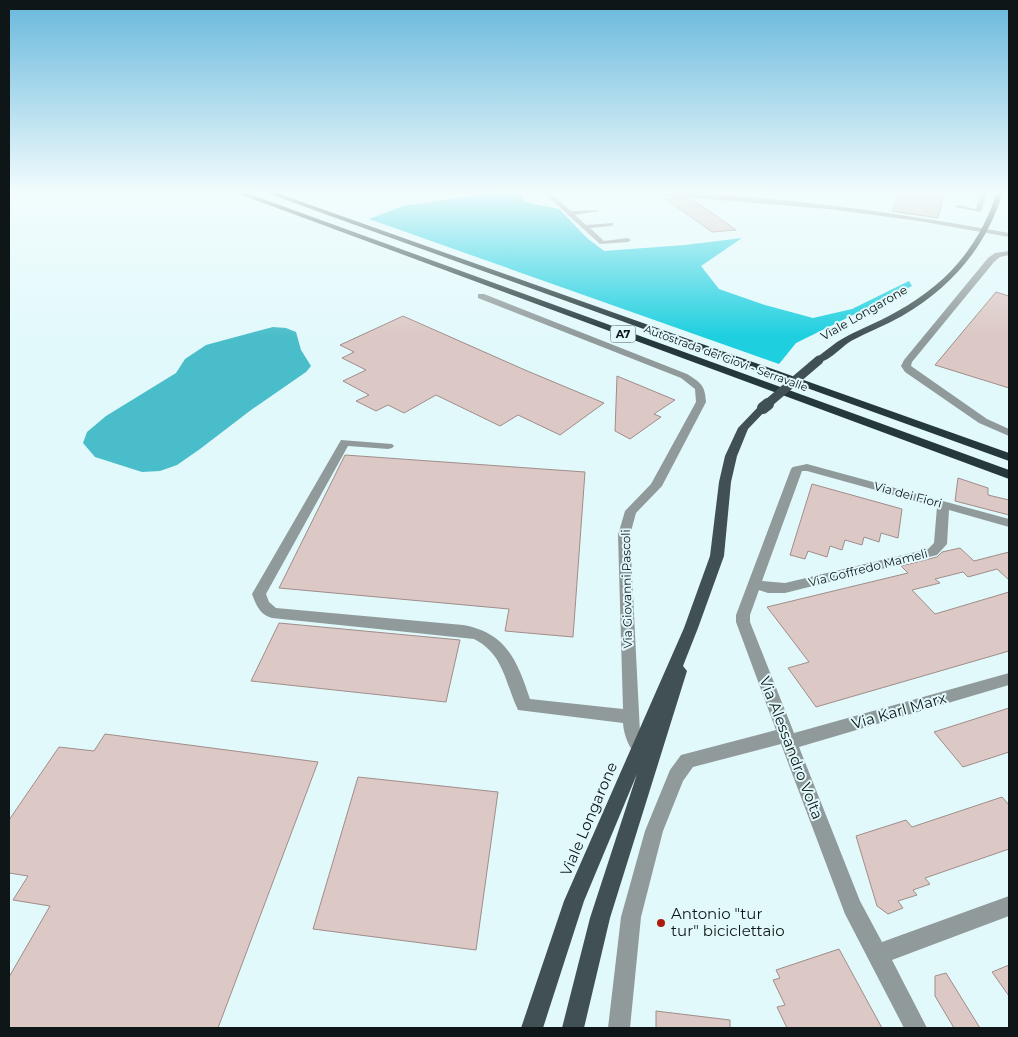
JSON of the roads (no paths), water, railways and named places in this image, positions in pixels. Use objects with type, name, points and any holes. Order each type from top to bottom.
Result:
[{"type":"highway","name":"Autostrada dei Giovi - Serravalle","points":[[370,240],[1009,475]]},
{"type":"highway","name":"Autostrada dei Giovi - Serravalle","points":[[403,240],[1009,457]]},
{"type":"main road","name":"Viale Longarone","points":[[532,1028],[574,901],[672,696],[691,628],[717,556],[725,482],[731,456],[743,428],[819,360],[840,344],[924,299],[965,261],[981,240]]},
{"type":"main road","name":"Viale Longarone","points":[[573,1028],[600,918],[646,753]]},
{"type":"street","points":[[599,240],[602,243],[625,240]]},
{"type":"street","points":[[1009,253],[998,255],[991,260],[907,362],[906,366],[908,370],[983,421],[1009,433]]},
{"type":"street","name":"Via Giovanni Pascoli","points":[[482,296],[684,376],[700,389],[701,402],[656,486],[631,511],[626,523],[624,545],[632,735],[646,753]]},
{"type":"street","points":[[388,446],[345,442],[259,594],[263,604],[272,613],[463,631],[483,636],[502,652],[515,679],[524,705],[631,717]]},
{"type":"street","name":"Via dei Fiori","points":[[807,467],[1009,523]]},
{"type":"street","name":"Via Alessandro Volta","points":[[807,467],[797,469],[743,615],[743,622],[852,907],[916,1028]]},
{"type":"street","name":"Via Goffredo Mameli","points":[[754,584],[768,588],[785,588],[932,552],[940,544],[944,505]]},
{"type":"street","name":"Via Karl Marx","points":[[788,738],[1009,679]]},
{"type":"street","points":[[619,1028],[631,917],[654,831],[676,776],[686,761],[788,738]]},
{"type":"street","points":[[877,955],[1009,906]]},
{"type":"place","name":"Antonio \"tur tur\" biciclettaio","points":[[661,923]]}]
